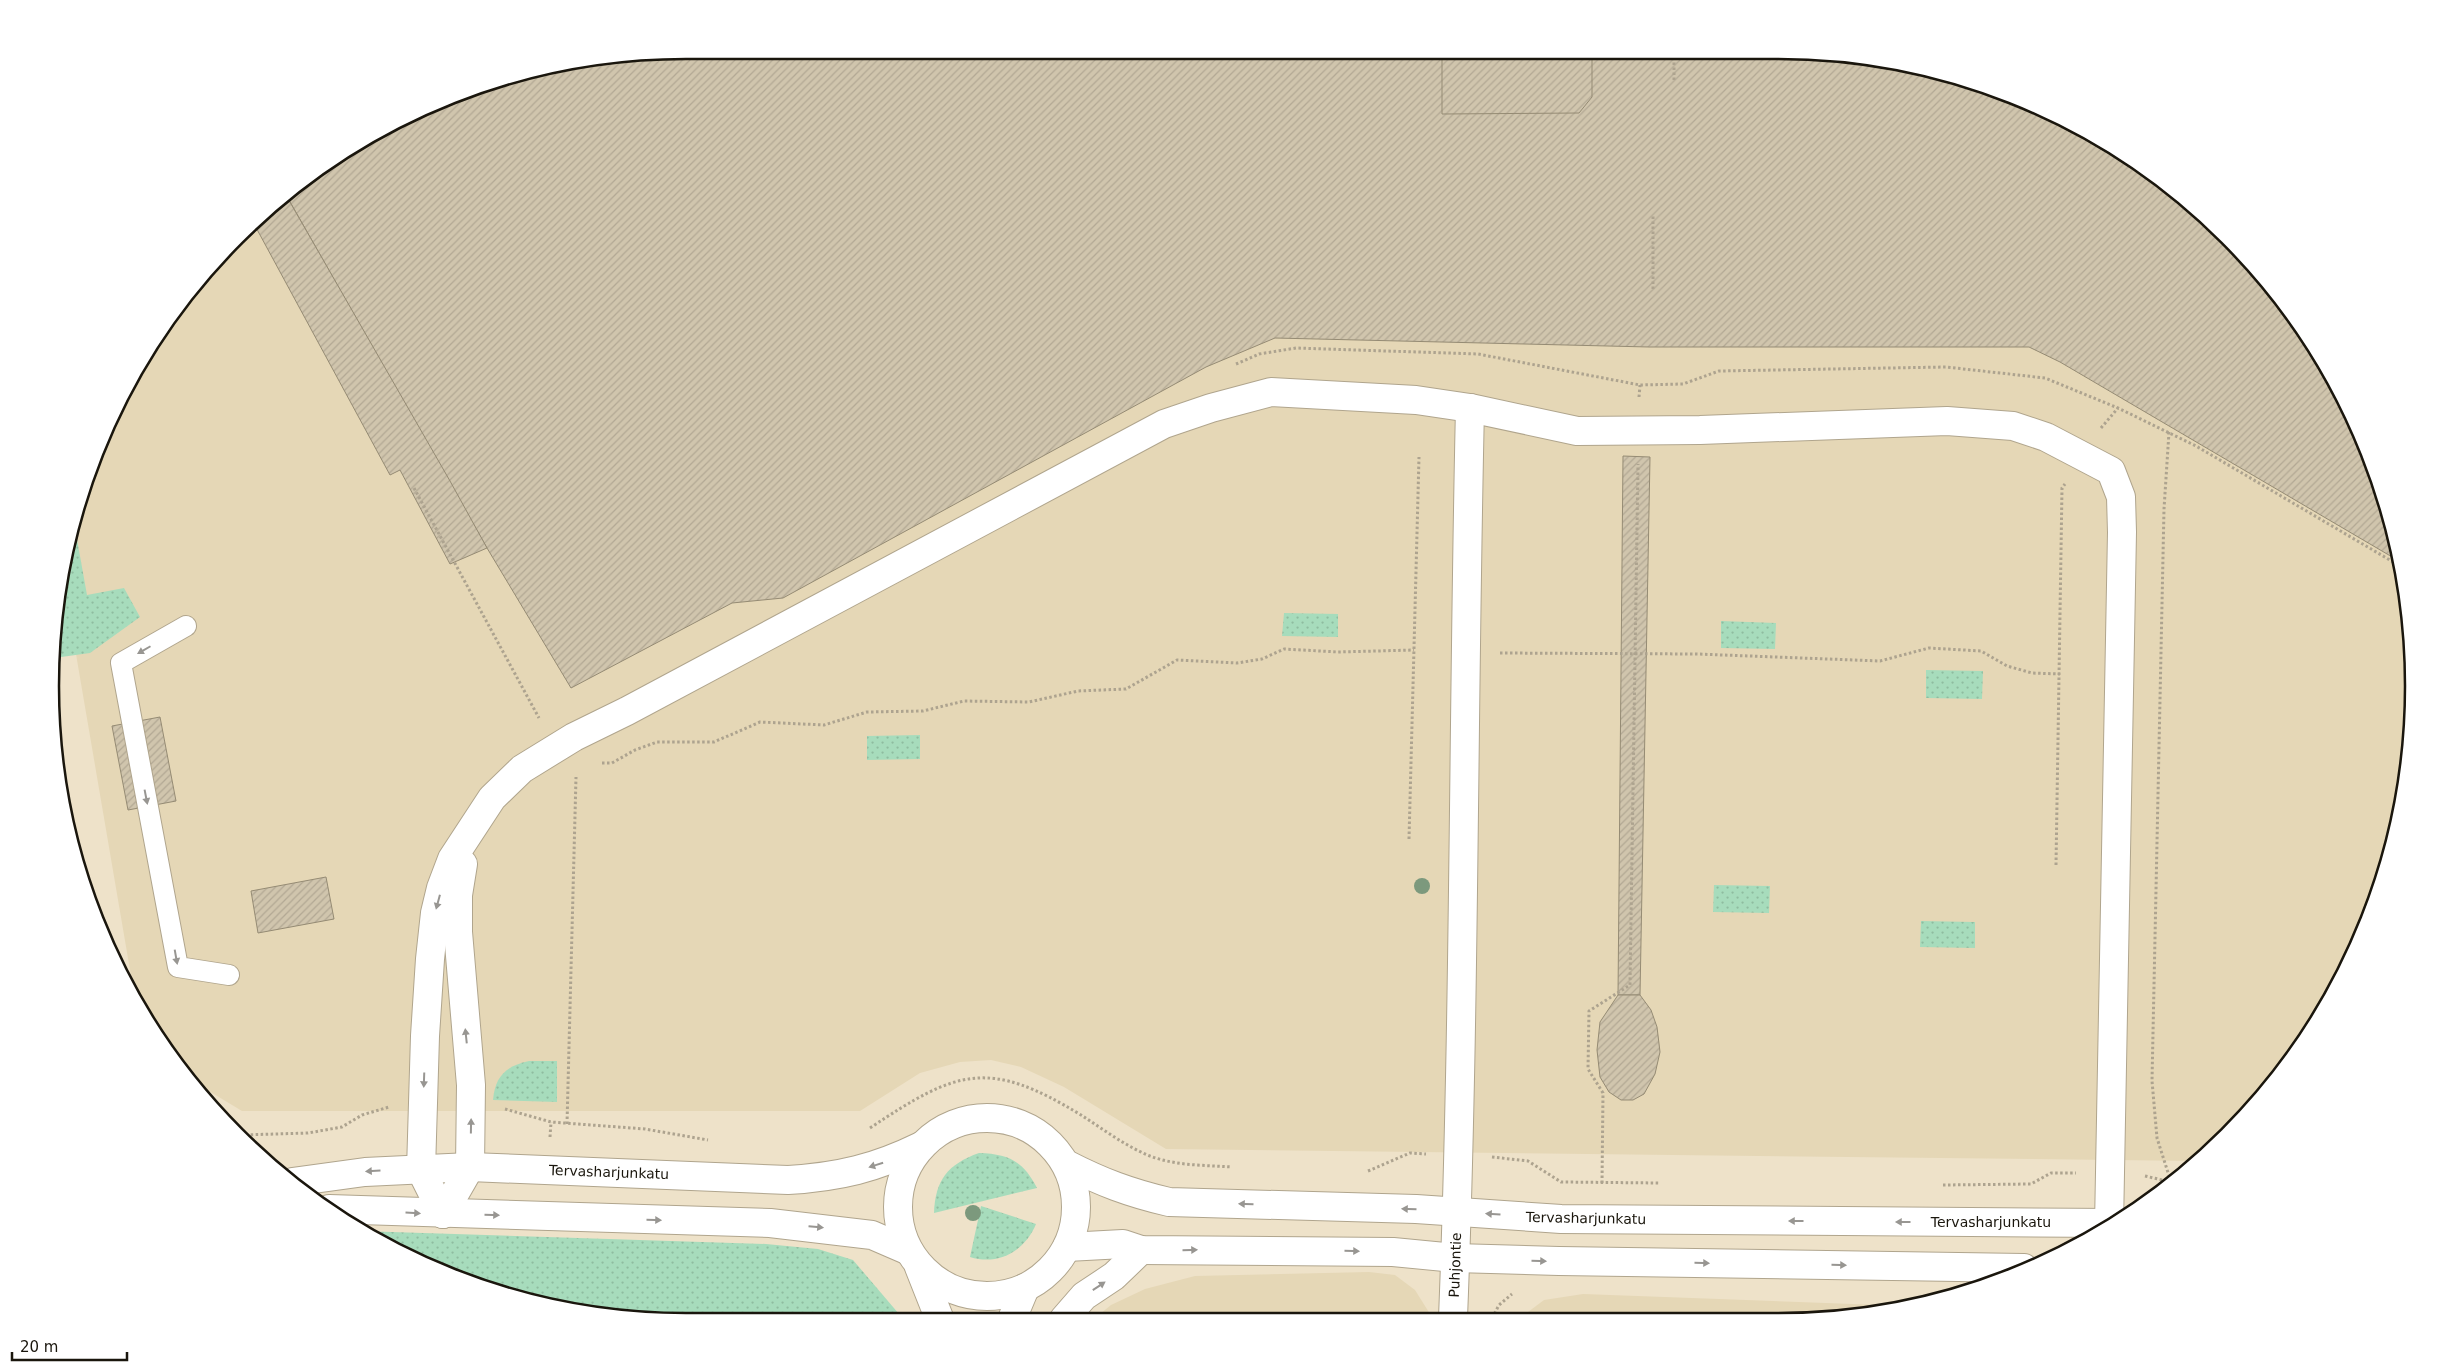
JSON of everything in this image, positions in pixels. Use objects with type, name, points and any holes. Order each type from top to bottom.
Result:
[{"type":"street","points":[[443,1214],[421,1170],[425,1036],[435,913],[452,859],[475,828],[492,798],[522,769],[574,737],[627,711],[1164,424],[1211,408],[1271,392],[1370,396],[1470,408],[1577,431],[1700,430],[1947,421],[2013,426],[2046,436],[2111,470],[2121,497],[2122,532],[2111,1217]]},
{"type":"street","name":"Puhjontie","points":[[1453,1313],[1457,1212],[1464,651],[1470,408]]},
{"type":"street","points":[[443,1214],[470,1168],[471,1085],[460,971],[458,894],[463,862],[475,828]]},
{"type":"street","points":[[340,1210],[770,1223],[872,1235],[913,1257],[940,1283],[966,1294],[996,1296],[1025,1288],[1050,1270],[1068,1247],[1076,1220],[1075,1191],[1066,1164],[1048,1141],[1025,1126],[998,1118],[970,1119],[943,1129],[921,1146],[906,1170],[898,1197],[900,1225],[913,1257],[937,1313]]},
{"type":"street","name":"Tervasharjunkatu","points":[[300,1181],[365,1172],[470,1168],[798,1180],[825,1178],[857,1172],[889,1161],[921,1146]]},
{"type":"street","name":"Tervasharjunkatu","points":[[1066,1164],[1102,1183],[1135,1194],[1169,1202],[1457,1212],[1561,1219],[2100,1224]]},
{"type":"street","points":[[1068,1247],[1122,1244],[1141,1250],[1393,1252],[1455,1258],[1559,1262],[2013,1268]]},
{"type":"street","points":[[1069,1313],[1084,1296],[1114,1276],[1141,1250]]},
{"type":"street","points":[[1015,1313],[1025,1288]]},
{"type":"lane","points":[[186,626],[121,663],[178,967],[229,975]]},
{"type":"path","points":[[1674,59],[1674,80]]},
{"type":"path","points":[[1653,214],[1653,289]]},
{"type":"path","points":[[1234,365],[1259,354],[1296,348],[1478,354],[1640,385],[1683,384],[1719,371],[1946,368],[2045,378],[2118,408],[2196,446],[2392,562]]},
{"type":"path","points":[[2056,865],[2062,488],[2104,423],[2118,408]]},
{"type":"path","points":[[2169,432],[2164,509],[2152,1081],[2157,1138],[2169,1176]]},
{"type":"path","points":[[1409,839],[1419,456]]},
{"type":"path","points":[[1602,1182],[1603,1093],[1588,1069],[1589,1011],[1630,985],[1638,462]]},
{"type":"path","points":[[414,488],[537,718],[546,717]]},
{"type":"path","points":[[1497,653],[1771,656],[1880,661],[1929,648],[1981,651],[2008,666],[2032,673],[2060,674]]},
{"type":"path","points":[[594,763],[612,763],[635,750],[656,742],[714,742],[760,722],[824,725],[867,712],[923,710],[964,701],[1029,702],[1078,691],[1126,689],[1177,660],[1237,663],[1262,659],[1284,649],[1338,652],[1414,650]]},
{"type":"path","points":[[567,1124],[576,772]]},
{"type":"path","points":[[862,1134],[919,1096],[956,1081],[987,1076],[1020,1083],[1051,1097],[1128,1145],[1151,1156],[1179,1164],[1238,1168]]},
{"type":"path","points":[[247,1135],[308,1133],[342,1127],[362,1115],[395,1105]]},
{"type":"path","points":[[500,1108],[526,1116],[567,1124],[645,1129],[712,1141]]},
{"type":"path","points":[[1362,1171],[1371,1171],[1410,1153]]},
{"type":"path","points":[[1508,1157],[1528,1161],[1561,1182],[1662,1183]]},
{"type":"path","points":[[1938,1185],[2031,1184],[2051,1173],[2063,1172]]},
{"type":"path","points":[[2138,1175],[2164,1181]]},
{"type":"shaded area","points":[[1778,59],[1860,64],[1940,80],[2018,106],[2055,123],[2119,160],[2325,379],[2358,446],[2384,524],[2400,604],[2405,686],[2400,768],[2393,808],[2384,848],[2358,926],[2321,1000],[2276,1068],[2222,1130],[2188,1161],[1166,1149],[1064,1087],[1021,1067],[991,1060],[960,1062],[920,1073],[860,1111],[242,1111],[205,1088],[164,1034],[132,979],[67,589],[80,524],[92,484],[106,446],[123,409],[164,338],[188,304],[242,242],[304,188],[338,164],[409,123],[446,106],[484,92],[564,71],[604,64],[645,60]]},
{"type":"shaded area","points":[[1369,1272],[1395,1275],[1415,1290],[1429,1313],[1101,1313],[1111,1305],[1145,1289],[1195,1276]]},
{"type":"shaded area","points":[[1583,1294],[1878,1305],[1819,1312],[1778,1313],[1527,1313],[1544,1300]]},
{"type":"green space","points":[[77,538],[87,595],[124,588],[140,617],[90,653],[60,657],[64,604]]},
{"type":"green space","points":[[1284,613],[1338,614],[1338,637],[1282,636]]},
{"type":"green space","points":[[1721,621],[1776,623],[1775,649],[1721,648]]},
{"type":"green space","points":[[1926,670],[1983,671],[1982,699],[1926,698]]},
{"type":"green space","points":[[920,735],[920,759],[867,760],[867,736]]},
{"type":"green space","points":[[1714,885],[1770,886],[1769,913],[1713,912]]},
{"type":"green space","points":[[1921,921],[1975,922],[1975,948],[1920,947]]},
{"type":"green space","points":[[529,1061],[557,1061],[557,1102],[493,1100],[496,1084],[503,1073],[514,1066]]},
{"type":"green space","points":[[979,1153],[999,1155],[1014,1161],[1026,1171],[1037,1188],[934,1213],[937,1191],[945,1175],[959,1162]]},
{"type":"green space","points":[[981,1206],[1036,1224],[1025,1242],[1009,1254],[991,1259],[970,1257]]},
{"type":"green space","points":[[377,1232],[766,1244],[818,1249],[853,1260],[898,1313],[686,1313],[604,1308],[524,1292],[484,1280],[446,1266]]},
{"type":"building","points":[[1442,59],[1592,59],[1592,97],[1579,113],[1442,114]]},
{"type":"building","points":[[1778,59],[1860,64],[1940,80],[1980,92],[2018,106],[2055,123],[2126,164],[2160,188],[2222,242],[2250,272],[2300,338],[2341,409],[2358,446],[2372,484],[2391,556],[2060,362],[2029,347],[1649,347],[1275,338],[1206,367],[783,598],[732,603],[571,688],[487,548],[289,200],[338,164],[372,143],[446,106],[524,80],[604,64],[645,60]]},
{"type":"building","points":[[289,200],[487,548],[450,564],[400,470],[390,475],[257,228]]},
{"type":"building","points":[[1623,456],[1650,457],[1640,995],[1618,995]]},
{"type":"building","points":[[160,717],[176,801],[128,810],[112,726]]},
{"type":"building","points":[[326,877],[334,919],[258,933],[251,891]]},
{"type":"building","points":[[1618,995],[1640,995],[1651,1010],[1657,1027],[1660,1052],[1655,1074],[1644,1094],[1633,1100],[1621,1100],[1609,1092],[1600,1077],[1597,1050],[1600,1022]]}]
